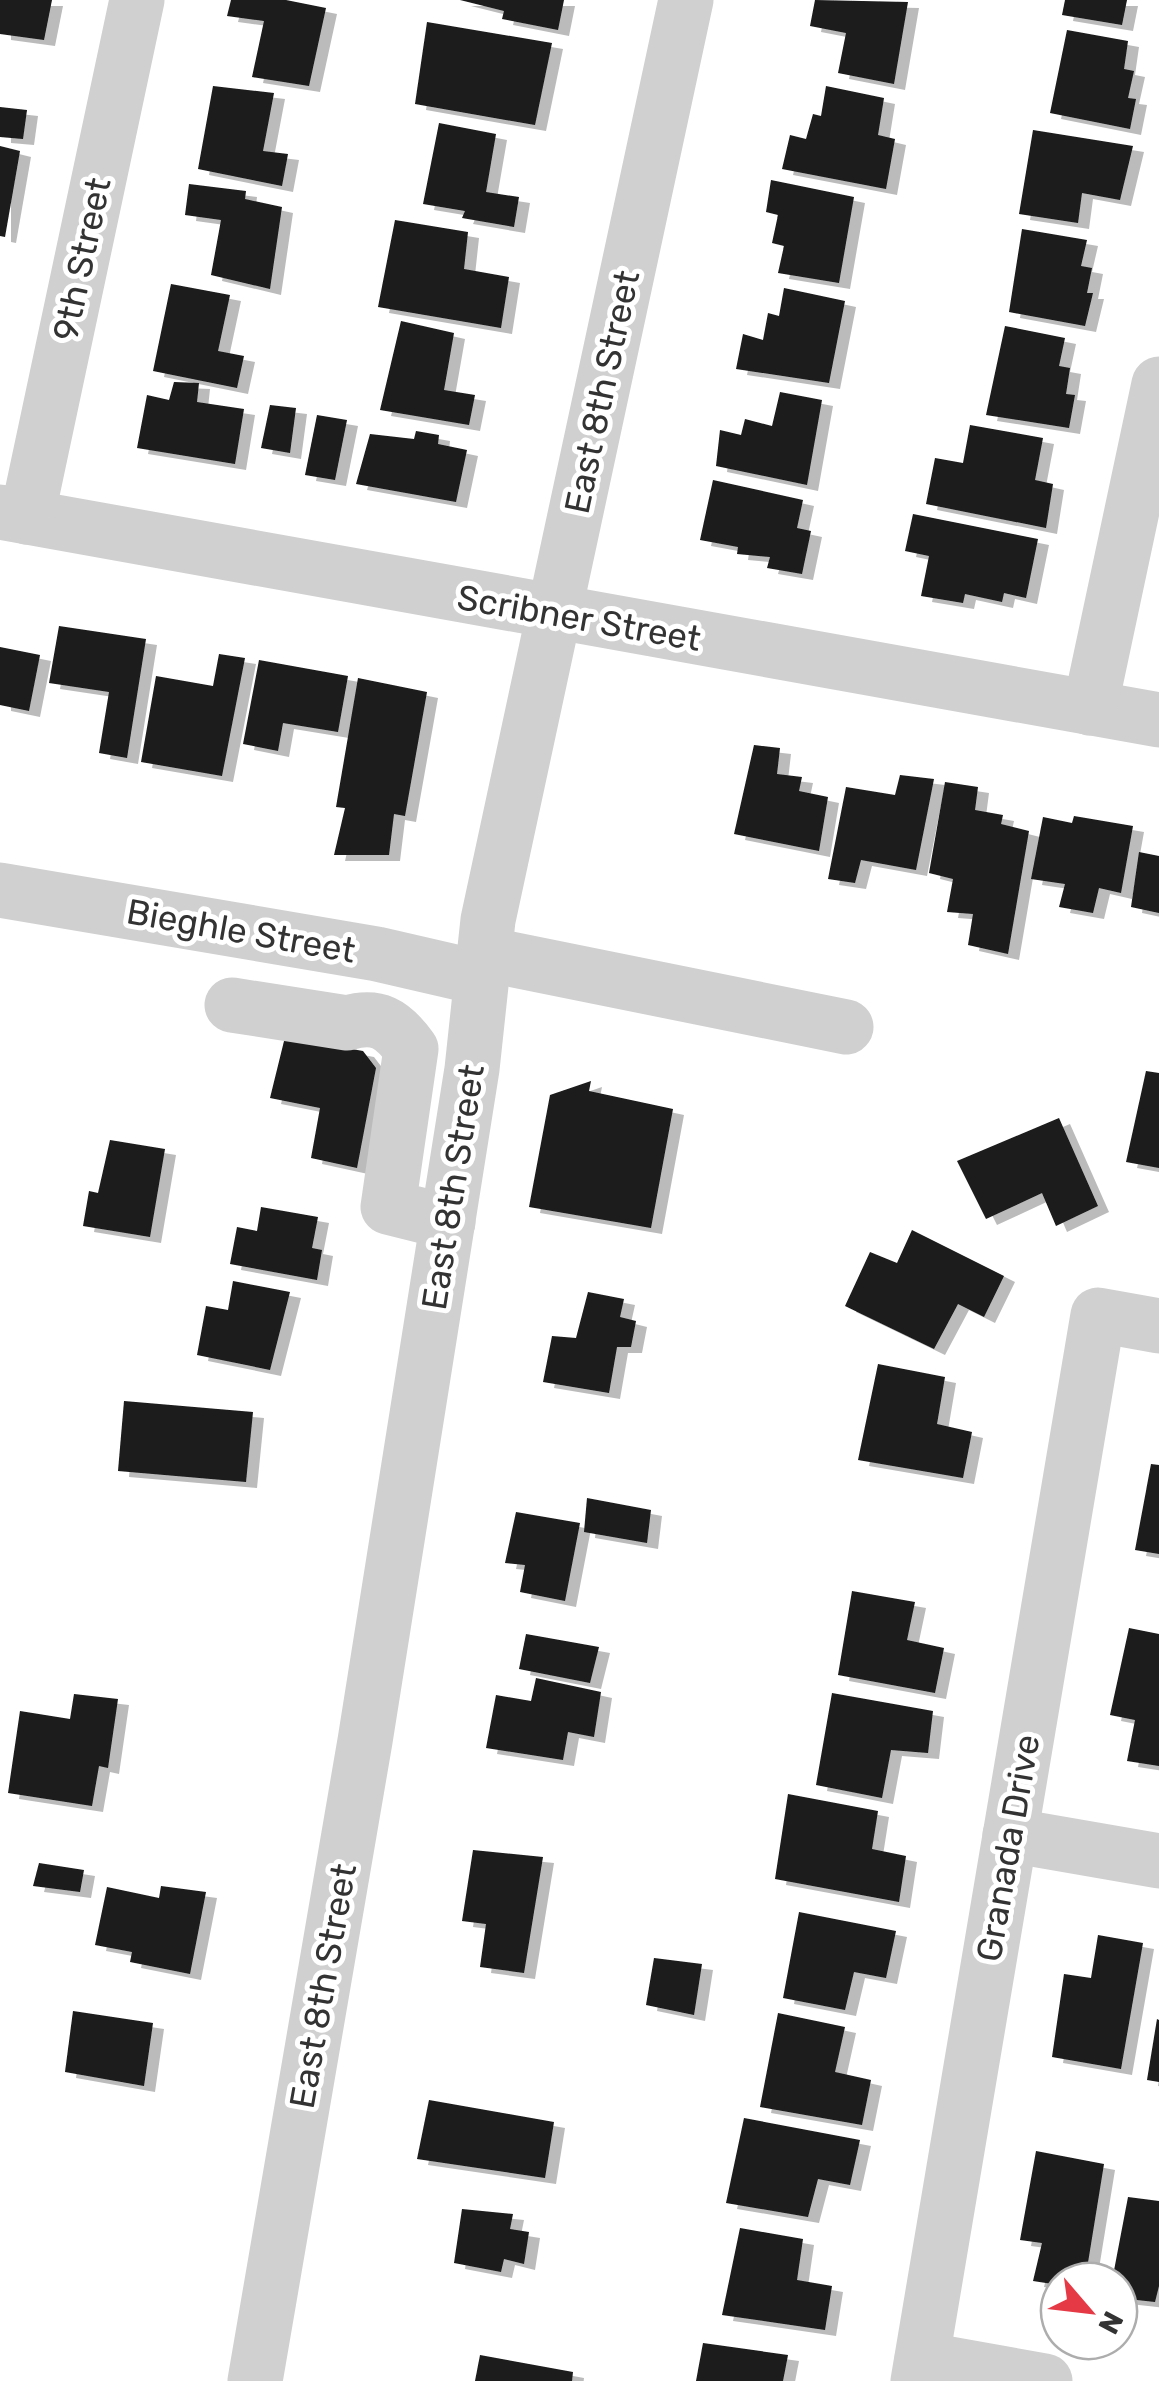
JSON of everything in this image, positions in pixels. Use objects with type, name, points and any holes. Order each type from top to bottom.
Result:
[{"type":"street","name":"9th Street","points":[[14,515],[137,0]]},
{"type":"street","name":"East 8th Street","points":[[254,2381],[366,1741],[505,836],[686,0]]},
{"type":"street","points":[[1090,708],[1159,384]]},
{"type":"street","name":"Scribner Street","points":[[14,515],[1159,720]]},
{"type":"street","name":"Bieghle Street","points":[[0,890],[846,1028]]},
{"type":"street","points":[[232,1005],[347,1022],[366,1017],[381,1020],[398,1031],[410,1049],[388,1208],[448,1222]]},
{"type":"street","name":"Granada Drive","points":[[920,2370],[1098,1315],[1159,1326]]},
{"type":"street","points":[[1010,1836],[1159,1862]]},
{"type":"street","points":[[920,2370],[1045,2381]]},
{"type":"building","points":[[0,0],[52,0],[44,40],[0,34]]},
{"type":"building","points":[[231,0],[286,0],[326,8],[309,86],[252,77],[264,21],[227,16]]},
{"type":"building","points":[[460,0],[564,0],[558,30],[502,19],[504,11]]},
{"type":"building","points":[[815,0],[908,2],[894,84],[838,73],[846,33],[810,26]]},
{"type":"building","points":[[1065,0],[1127,0],[1122,25],[1062,15]]},
{"type":"building","points":[[427,22],[552,43],[535,125],[415,104]]},
{"type":"building","points":[[1067,30],[1128,41],[1124,69],[1134,71],[1128,98],[1136,99],[1130,129],[1050,113]]},
{"type":"building","points":[[213,86],[274,93],[263,151],[288,154],[282,186],[198,169]]},
{"type":"building","points":[[826,86],[884,98],[878,135],[895,139],[886,189],[782,169],[790,135],[806,139],[813,114],[821,116]]},
{"type":"building","points":[[0,107],[27,110],[23,139],[0,137]]},
{"type":"building","points":[[439,123],[496,134],[486,192],[519,197],[514,227],[462,218],[465,211],[423,204]]},
{"type":"building","points":[[1033,130],[1133,146],[1120,200],[1082,193],[1078,223],[1019,214]]},
{"type":"building","points":[[0,146],[20,151],[5,237],[0,236]]},
{"type":"building","points":[[771,180],[854,197],[839,283],[778,273],[784,246],[772,243],[778,215],[766,212]]},
{"type":"building","points":[[189,184],[246,191],[245,199],[282,207],[270,289],[211,275],[221,220],[185,215]]},
{"type":"building","points":[[395,220],[468,232],[464,269],[509,277],[501,328],[378,307]]},
{"type":"building","points":[[1022,229],[1087,240],[1081,266],[1092,268],[1087,293],[1093,293],[1085,326],[1009,312]]},
{"type":"building","points":[[171,284],[230,295],[218,351],[244,356],[237,388],[153,371]]},
{"type":"building","points":[[784,288],[845,301],[829,383],[736,369],[743,334],[763,340],[768,313],[779,316]]},
{"type":"building","points":[[401,321],[454,333],[444,390],[475,395],[469,425],[380,410]]},
{"type":"building","points":[[1005,326],[1065,338],[1059,366],[1070,368],[1066,394],[1075,395],[1069,428],[986,415]]},
{"type":"building","points":[[174,382],[199,383],[197,402],[244,409],[235,464],[137,448],[147,395],[169,400]]},
{"type":"building","points":[[780,392],[822,400],[807,485],[716,466],[720,430],[741,435],[745,419],[772,426]]},
{"type":"building","points":[[270,405],[296,408],[290,453],[261,448]]},
{"type":"building","points":[[317,415],[347,420],[335,480],[305,475]]},
{"type":"building","points":[[970,425],[1043,438],[1035,480],[1053,484],[1046,528],[926,504],[935,458],[963,463]]},
{"type":"building","points":[[416,431],[439,435],[438,444],[467,450],[456,502],[356,484],[370,434],[414,439]]},
{"type":"building","points":[[713,480],[803,500],[797,528],[811,531],[802,574],[767,568],[770,557],[737,554],[738,547],[700,540]]},
{"type":"building","points":[[913,514],[1038,539],[1026,598],[1004,593],[1002,602],[965,594],[963,603],[921,596],[929,556],[905,551]]},
{"type":"building","points":[[59,626],[146,639],[127,758],[99,753],[109,692],[49,683]]},
{"type":"building","points":[[0,647],[40,655],[29,711],[0,705]]},
{"type":"building","points":[[219,654],[245,658],[222,776],[141,762],[156,676],[213,686]]},
{"type":"building","points":[[259,660],[348,676],[338,732],[283,723],[278,751],[243,744]]},
{"type":"building","points":[[358,678],[427,692],[405,816],[394,814],[389,855],[334,855],[345,808],[336,807]]},
{"type":"building","points":[[754,745],[780,748],[777,774],[802,777],[799,791],[828,797],[819,851],[734,834]]},
{"type":"building","points":[[900,775],[934,779],[916,870],[861,860],[855,883],[828,879],[846,787],[895,795]]},
{"type":"building","points":[[945,782],[978,787],[975,810],[1003,815],[1001,824],[1029,831],[1008,954],[968,945],[973,914],[947,912],[953,879],[929,873]]},
{"type":"building","points":[[1074,816],[1133,826],[1121,893],[1099,888],[1093,913],[1059,907],[1065,884],[1031,879],[1043,817],[1072,823]]},
{"type":"building","points":[[1139,852],[1159,856],[1159,913],[1131,907]]},
{"type":"building","points":[[285,1037],[363,1051],[376,1068],[357,1168],[311,1158],[320,1108],[270,1098]]},
{"type":"building","points":[[1146,1071],[1159,1073],[1159,1168],[1126,1162]]},
{"type":"building","points":[[591,1081],[589,1091],[673,1109],[651,1228],[529,1207],[550,1095]]},
{"type":"building","points":[[1059,1118],[1098,1206],[1056,1226],[1042,1193],[986,1219],[957,1161]]},
{"type":"building","points":[[110,1140],[165,1149],[150,1237],[83,1226],[89,1191],[98,1193]]},
{"type":"building","points":[[261,1207],[318,1217],[312,1248],[322,1250],[317,1280],[230,1264],[237,1227],[257,1231]]},
{"type":"building","points":[[912,1230],[1004,1276],[984,1317],[958,1304],[934,1349],[845,1306],[870,1252],[897,1263]]},
{"type":"building","points":[[233,1281],[290,1292],[270,1370],[197,1355],[206,1306],[228,1310]]},
{"type":"building","points":[[588,1292],[624,1299],[620,1317],[636,1321],[631,1347],[617,1347],[609,1393],[543,1382],[552,1336],[576,1338]]},
{"type":"building","points":[[878,1364],[945,1377],[937,1424],[972,1432],[963,1478],[858,1460]]},
{"type":"building","points":[[124,1401],[253,1412],[246,1482],[118,1471]]},
{"type":"building","points":[[1151,1464],[1159,1465],[1159,1554],[1135,1550]]},
{"type":"building","points":[[587,1498],[651,1510],[647,1543],[584,1532]]},
{"type":"building","points":[[516,1512],[580,1523],[565,1601],[520,1592],[525,1565],[505,1563]]},
{"type":"building","points":[[852,1591],[915,1602],[907,1640],[944,1648],[935,1693],[838,1675]]},
{"type":"building","points":[[1129,1628],[1159,1634],[1159,1766],[1127,1761],[1135,1720],[1110,1715]]},
{"type":"building","points":[[526,1634],[599,1647],[590,1683],[519,1669]]},
{"type":"building","points":[[536,1678],[601,1692],[594,1737],[568,1732],[563,1760],[486,1748],[496,1695],[531,1701]]},
{"type":"building","points":[[832,1693],[933,1711],[928,1753],[891,1750],[882,1798],[816,1785]]},
{"type":"building","points":[[74,1694],[118,1699],[108,1768],[99,1766],[92,1806],[8,1793],[20,1711],[70,1719]]},
{"type":"building","points":[[788,1794],[878,1811],[872,1849],[906,1856],[899,1902],[775,1879]]},
{"type":"building","points":[[473,1850],[543,1857],[524,1973],[480,1967],[486,1924],[462,1921]]},
{"type":"building","points":[[39,1863],[84,1870],[80,1892],[33,1886]]},
{"type":"building","points":[[161,1886],[206,1892],[190,1974],[130,1962],[132,1952],[95,1945],[107,1887],[159,1898]]},
{"type":"building","points":[[799,1912],[896,1931],[886,1978],[854,1972],[845,2010],[783,1998]]},
{"type":"building","points":[[1098,1935],[1143,1943],[1121,2069],[1052,2057],[1064,1974],[1091,1978]]},
{"type":"building","points":[[654,1958],[702,1964],[694,2015],[646,2005]]},
{"type":"building","points":[[73,2011],[153,2023],[144,2086],[65,2072]]},
{"type":"building","points":[[778,2013],[845,2027],[835,2072],[871,2080],[862,2125],[760,2107]]},
{"type":"building","points":[[1159,2020],[1159,2082],[1147,2080]]},
{"type":"building","points":[[429,2100],[554,2122],[545,2178],[417,2159]]},
{"type":"building","points":[[744,2118],[860,2140],[850,2185],[818,2179],[808,2217],[726,2203]]},
{"type":"building","points":[[1036,2151],[1104,2164],[1088,2261],[1039,2261],[1039,2282],[1033,2281],[1042,2243],[1020,2240]]},
{"type":"building","points":[[1128,2197],[1159,2201],[1159,2286],[1155,2302],[1139,2300],[1139,2261],[1116,2261]]},
{"type":"building","points":[[462,2209],[513,2214],[510,2229],[529,2232],[524,2264],[504,2259],[501,2272],[454,2263]]},
{"type":"building","points":[[740,2228],[803,2239],[797,2280],[832,2286],[825,2330],[722,2315]]},
{"type":"building","points":[[703,2343],[788,2355],[783,2381],[696,2381]]},
{"type":"building","points":[[480,2355],[573,2372],[572,2381],[475,2381]]}]
